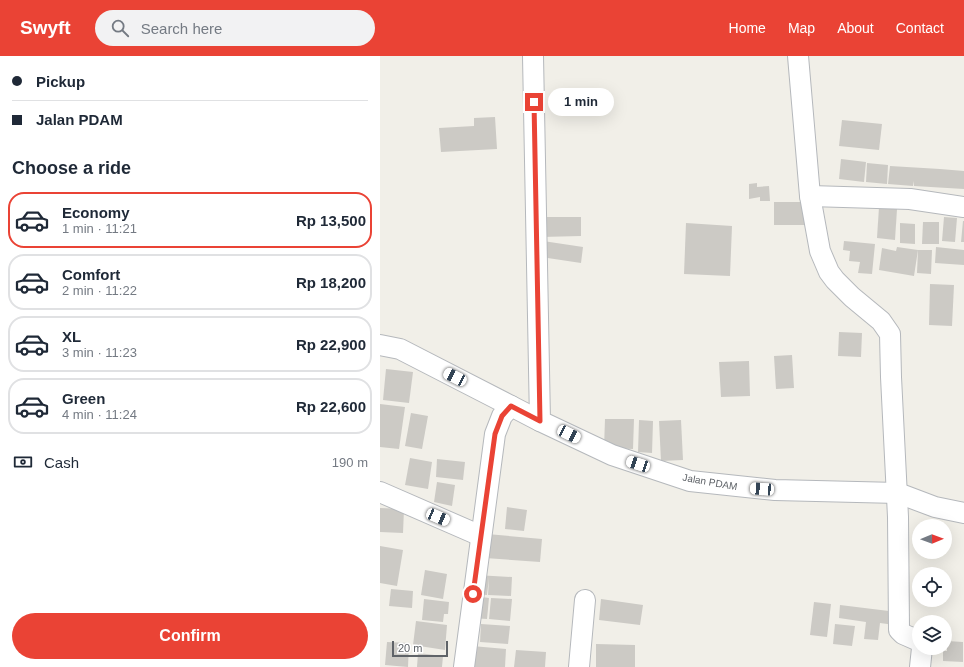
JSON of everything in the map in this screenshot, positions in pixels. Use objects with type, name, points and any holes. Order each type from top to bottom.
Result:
[{"type":"street","points":[[533,56],[540,421]]},
{"type":"street","points":[[798,56],[810,196],[820,251],[828,272],[834,280],[881,321],[889,330],[890,334],[898,503],[899,630],[903,634],[912,638]]},
{"type":"street","points":[[810,196],[910,199],[964,207]]},
{"type":"street","name":"Jalan PDAM","points":[[380,345],[400,349],[540,421],[612,455],[690,481],[935,507],[964,513]]},
{"type":"street","points":[[464,667],[495,434],[502,416],[511,406]]},
{"type":"street","points":[[380,492],[481,536]]},
{"type":"street","points":[[579,667],[585,600]]},
{"type":"street","points":[[920,667],[921,655]]},
{"type":"building","points":[[495,117],[497,149],[441,152],[439,128],[474,126],[474,118]]},
{"type":"building","points":[[842,120],[882,124],[879,150],[839,146]]},
{"type":"building","points":[[841,159],[866,162],[864,182],[839,179]]},
{"type":"building","points":[[867,163],[888,165],[887,184],[866,182]]},
{"type":"building","points":[[890,166],[964,171],[964,189],[914,186],[914,181],[913,186],[888,184]]},
{"type":"building","points":[[757,183],[757,187],[769,186],[770,201],[760,201],[760,197],[749,199],[749,184]]},
{"type":"building","points":[[774,202],[805,202],[804,225],[774,225]]},
{"type":"building","points":[[879,207],[897,209],[895,240],[877,238]]},
{"type":"building","points":[[540,217],[581,217],[581,236],[541,237]]},
{"type":"building","points":[[944,217],[957,218],[955,242],[942,241]]},
{"type":"building","points":[[963,221],[964,242],[961,242]]},
{"type":"building","points":[[923,222],[939,222],[939,244],[922,244]]},
{"type":"building","points":[[686,223],[732,226],[730,276],[684,274]]},
{"type":"building","points":[[900,223],[915,224],[915,244],[900,243]]},
{"type":"building","points":[[543,241],[583,247],[581,263],[541,257]]},
{"type":"building","points":[[844,241],[875,244],[872,274],[858,273],[860,262],[849,261],[850,251],[843,250]]},
{"type":"building","points":[[897,247],[918,250],[914,276],[879,270],[882,248],[896,251]]},
{"type":"building","points":[[936,247],[964,250],[964,265],[935,263]]},
{"type":"building","points":[[918,250],[932,250],[931,274],[917,273]]},
{"type":"building","points":[[930,284],[954,285],[952,326],[929,325]]},
{"type":"building","points":[[839,332],[862,333],[861,357],[838,356]]},
{"type":"building","points":[[792,355],[794,388],[776,389],[774,356]]},
{"type":"building","points":[[749,361],[750,396],[721,397],[719,362]]},
{"type":"building","points":[[386,369],[413,372],[409,403],[383,400]]},
{"type":"building","points":[[380,404],[405,407],[399,449],[380,447]]},
{"type":"building","points":[[411,413],[428,416],[422,449],[405,446]]},
{"type":"building","points":[[605,419],[634,419],[633,449],[604,448]]},
{"type":"building","points":[[639,420],[653,421],[652,453],[638,452]]},
{"type":"building","points":[[681,420],[683,460],[661,461],[659,421]]},
{"type":"building","points":[[410,458],[432,462],[428,489],[405,485]]},
{"type":"building","points":[[437,459],[465,462],[463,480],[436,477]]},
{"type":"building","points":[[437,482],[455,485],[452,506],[434,502]]},
{"type":"building","points":[[507,507],[527,510],[524,531],[505,529]]},
{"type":"building","points":[[380,508],[404,509],[403,533],[380,532]]},
{"type":"building","points":[[487,534],[542,539],[540,562],[485,558]]},
{"type":"building","points":[[380,546],[403,550],[397,586],[380,583]]},
{"type":"building","points":[[425,570],[447,574],[443,599],[421,595]]},
{"type":"building","points":[[476,575],[512,577],[511,596],[488,595],[489,578],[487,595],[475,594]]},
{"type":"building","points":[[391,589],[413,591],[412,608],[389,606]]},
{"type":"building","points":[[474,596],[489,598],[487,619],[471,618]]},
{"type":"building","points":[[491,598],[512,599],[510,621],[489,619]]},
{"type":"building","points":[[424,599],[449,602],[448,614],[444,614],[443,622],[422,620]]},
{"type":"building","points":[[601,599],[643,605],[640,625],[599,620]]},
{"type":"building","points":[[814,602],[831,604],[827,637],[810,635]]},
{"type":"building","points":[[840,605],[897,612],[895,625],[880,623],[878,640],[864,639],[866,622],[839,618]]},
{"type":"building","points":[[416,621],[447,625],[445,650],[413,645]]},
{"type":"building","points":[[481,624],[510,626],[508,644],[480,642]]},
{"type":"building","points":[[835,624],[855,626],[852,646],[833,644]]},
{"type":"building","points":[[952,641],[963,642],[963,662],[943,661],[943,655],[952,655]]},
{"type":"building","points":[[387,642],[409,643],[408,667],[385,665]]},
{"type":"building","points":[[596,644],[635,645],[635,667],[596,667]]},
{"type":"building","points":[[472,646],[506,649],[505,667],[471,667]]},
{"type":"building","points":[[516,650],[546,652],[545,667],[514,667]]},
{"type":"building","points":[[418,653],[443,656],[442,667],[417,667]]},
{"type":"route","points":[[473,594],[495,434],[502,416],[511,406],[540,421],[534,102]]}]
